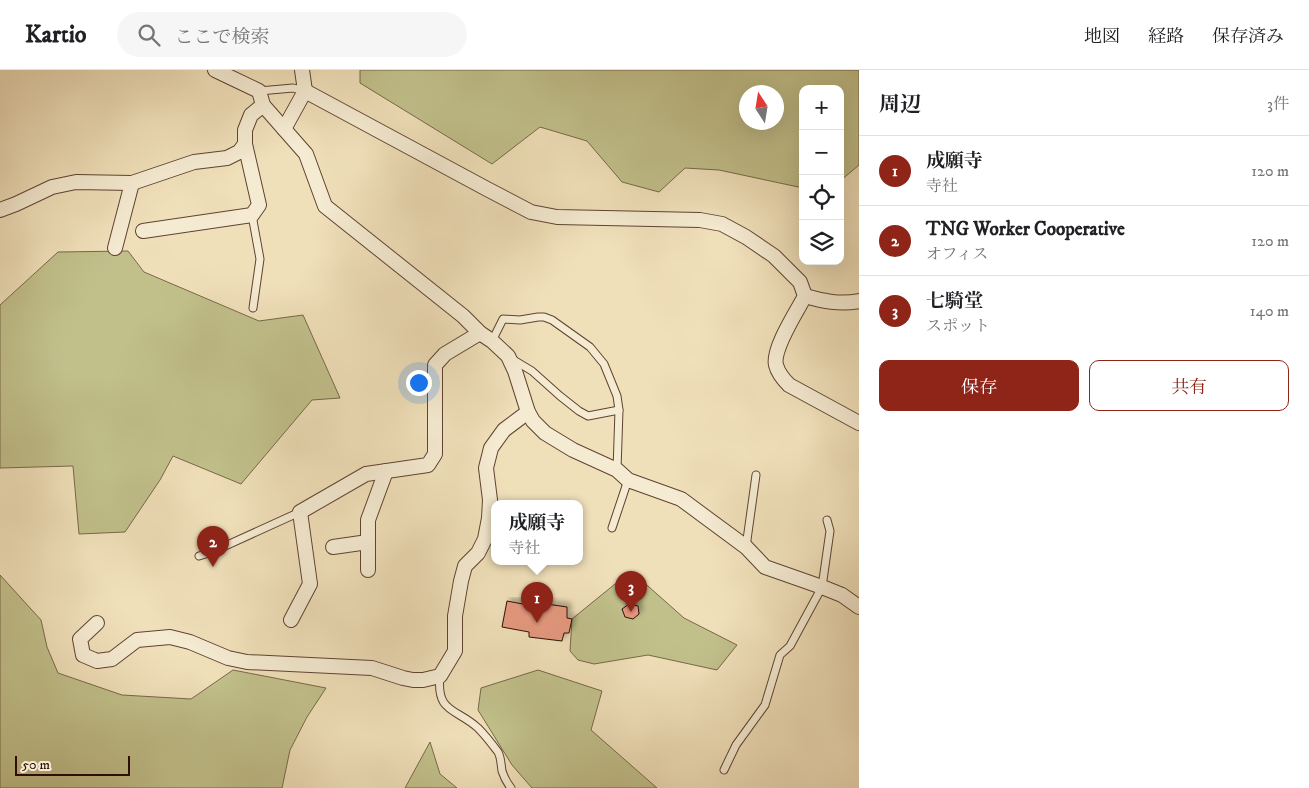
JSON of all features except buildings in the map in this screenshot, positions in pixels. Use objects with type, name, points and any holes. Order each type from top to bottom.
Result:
[{"type":"street","points":[[216,70],[259,91],[263,106],[306,154],[325,206],[463,316],[508,356],[515,371],[528,412],[533,421],[545,433],[573,450],[618,470],[628,480],[681,499],[746,547],[765,567],[822,587],[842,596],[859,607]]},
{"type":"street","points":[[284,130],[305,91],[302,70]]},
{"type":"street","points":[[305,91],[532,212],[557,217],[700,220],[722,224],[746,237],[774,256],[800,282],[805,296],[784,334],[777,352],[776,365],[781,376],[789,386],[859,423]]},
{"type":"street","points":[[143,232],[252,215],[259,205],[245,144],[245,130],[251,115],[263,106]]},
{"type":"street","points":[[0,210],[52,187],[76,182],[132,183],[194,162],[227,158],[239,152],[245,144]]},
{"type":"street","points":[[114,248],[132,183]]},
{"type":"street","points":[[805,296],[828,302],[859,301]]},
{"type":"street","points":[[291,620],[310,584],[300,512],[366,474],[428,465],[435,454],[435,365],[445,354],[486,337]]},
{"type":"street","points":[[97,622],[80,639],[83,655],[98,661],[112,658],[137,640],[170,637],[190,642],[228,658],[247,662],[372,668],[414,680],[440,676],[455,652],[455,616],[465,566],[478,553],[485,539],[490,500],[486,468],[491,448],[504,430],[528,412]]},
{"type":"street","points":[[368,570],[368,520],[386,471]]},
{"type":"street","points":[[333,547],[368,542]]},
{"type":"lane","points":[[259,91],[293,88],[305,91]]},
{"type":"lane","points":[[252,215],[260,258],[253,308]]},
{"type":"lane","points":[[486,337],[503,319],[520,320],[544,317],[552,320],[590,347],[604,364],[617,396],[619,410],[618,470]]},
{"type":"lane","points":[[508,356],[532,371],[560,396],[588,416],[619,410]]},
{"type":"lane","points":[[746,547],[756,476]]},
{"type":"lane","points":[[612,528],[628,480]]},
{"type":"lane","points":[[199,556],[212,552],[300,512]]},
{"type":"lane","points":[[724,770],[736,744],[765,705],[780,655],[790,646],[822,587],[830,531],[828,520]]},
{"type":"lane","points":[[440,676],[438,687],[441,698],[446,706],[477,728],[499,754],[502,772],[507,784],[511,788]]},
{"type":"shaded area","points":[[360,70],[859,70],[859,165],[844,178],[844,85],[799,85],[799,187],[719,170],[685,168],[659,192],[622,182],[587,141],[540,127],[492,164],[360,83]]},
{"type":"shaded area","points":[[128,251],[144,272],[259,321],[303,315],[340,398],[312,400],[241,484],[173,456],[160,480],[125,532],[79,534],[73,466],[0,468],[0,305],[58,252]]},
{"type":"shaded area","points":[[631,571],[684,618],[737,645],[717,670],[648,655],[594,664],[578,660],[570,651],[572,619]]},
{"type":"shaded area","points":[[0,575],[41,620],[47,647],[58,673],[122,695],[191,699],[233,670],[326,688],[307,717],[290,750],[282,788],[0,788]]},
{"type":"shaded area","points":[[538,670],[602,691],[591,730],[657,788],[532,788],[512,765],[478,710],[481,688]]},
{"type":"shaded area","points":[[430,742],[440,774],[457,788],[405,788]]},
{"type":"place","name":"TNG Worker Cooperative","points":[[213,567]]},
{"type":"place","name":"七騎堂","points":[[631,612]]},
{"type":"place","name":"成願寺","points":[[537,623]]}]
